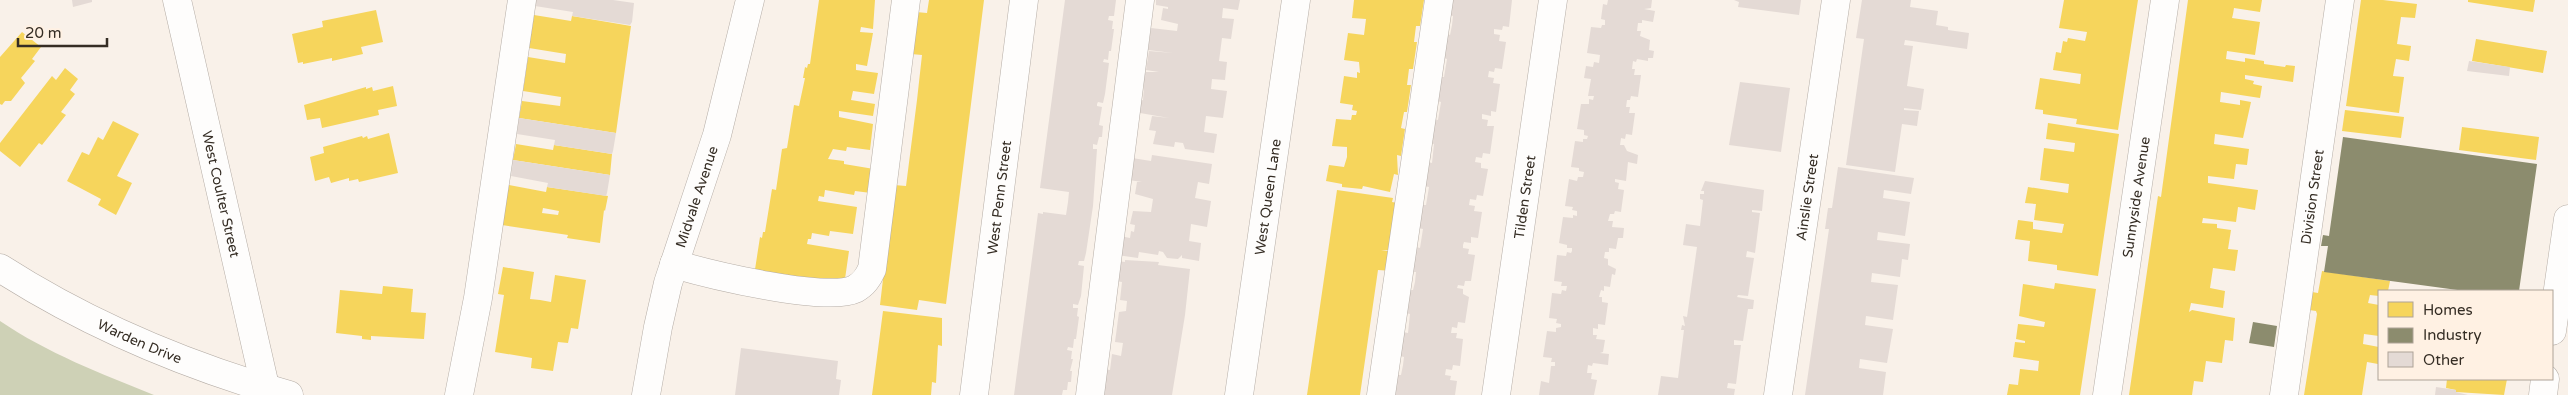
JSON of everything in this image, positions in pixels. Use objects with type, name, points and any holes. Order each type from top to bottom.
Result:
[{"type":"street","name":"West Coulter Street","points":[[177,0],[274,393]]},
{"type":"street","points":[[459,395],[478,298],[522,0]]},
{"type":"street","name":"Midvale Avenue","points":[[646,395],[658,326],[674,264],[718,135],[750,0]]},
{"type":"street","points":[[674,264],[707,274],[782,288],[842,292],[854,289],[866,282],[872,270],[906,0]]},
{"type":"street","name":"West Penn Street","points":[[974,395],[1024,0]]},
{"type":"street","points":[[1090,395],[1140,0]]},
{"type":"street","name":"West Queen Lane","points":[[1239,395],[1296,0]]},
{"type":"street","points":[[1381,395],[1439,0]]},
{"type":"street","name":"Tilden Street","points":[[1496,395],[1553,0]]},
{"type":"street","name":"Ainslie Street","points":[[1778,395],[1836,0]]},
{"type":"street","name":"Sunnyside Avenue","points":[[2107,395],[2164,0]]},
{"type":"street","name":"Division Street","points":[[2284,395],[2340,0]]},
{"type":"street","points":[[2553,325],[2568,220]]},
{"type":"street","name":"Warden Drive","points":[[0,268],[47,297],[152,348],[274,393]]},
{"type":"street","points":[[2542,395],[2545,380]]},
{"type":"green space","points":[[0,321],[56,353],[154,395],[0,395]]},
{"type":"building: Homes","points":[[819,0],[875,0],[873,29],[861,27],[860,32],[873,33],[867,66],[856,64],[856,70],[878,73],[874,94],[853,91],[851,100],[875,104],[873,116],[839,111],[839,117],[873,124],[870,150],[847,147],[846,151],[833,149],[828,159],[874,169],[871,193],[855,191],[854,195],[825,190],[824,197],[819,196],[818,201],[857,207],[853,234],[830,231],[829,236],[812,233],[811,239],[808,239],[807,244],[849,251],[845,279],[754,276],[760,237],[762,238],[763,232],[765,232],[772,189],[776,190],[782,149],[787,148],[794,105],[799,106],[805,78],[803,78],[805,67],[807,68],[808,64],[810,64]]},
{"type":"building: Homes","points":[[929,0],[984,0],[946,304],[919,300],[917,310],[880,305],[894,185],[906,186],[917,100],[922,55],[911,54],[916,12],[927,13]]},
{"type":"building: Homes","points":[[1354,0],[1424,0],[1420,26],[1416,26],[1414,42],[1417,42],[1413,69],[1409,69],[1407,85],[1411,85],[1407,112],[1404,112],[1401,128],[1405,129],[1401,156],[1397,155],[1398,175],[1394,174],[1390,192],[1363,186],[1362,189],[1342,187],[1342,184],[1326,181],[1329,165],[1344,167],[1347,157],[1347,147],[1332,146],[1336,119],[1351,120],[1352,115],[1356,115],[1357,111],[1352,110],[1353,105],[1340,103],[1344,76],[1357,78],[1357,72],[1360,73],[1359,62],[1344,60],[1348,33],[1364,35],[1366,19],[1352,18]]},
{"type":"building: Homes","points":[[2064,0],[2138,0],[2118,130],[2076,124],[2077,119],[2043,114],[2043,110],[2035,109],[2040,78],[2080,84],[2081,74],[2053,70],[2056,52],[2061,53],[2063,41],[2067,42],[2068,38],[2085,41],[2087,32],[2059,28]]},
{"type":"building: Homes","points":[[2188,0],[2262,0],[2260,12],[2234,8],[2232,18],[2260,22],[2255,55],[2227,51],[2226,59],[2245,62],[2245,58],[2264,61],[2264,64],[2285,67],[2286,65],[2295,66],[2293,82],[2245,75],[2245,79],[2254,81],[2253,84],[2262,86],[2260,98],[2221,92],[2220,102],[2240,105],[2240,100],[2251,102],[2243,138],[2215,134],[2214,144],[2249,149],[2247,165],[2236,164],[2234,179],[2208,176],[2208,183],[2258,190],[2255,210],[2238,207],[2236,222],[2203,218],[2202,223],[2217,224],[2217,228],[2231,230],[2228,249],[2238,250],[2235,271],[2213,268],[2210,288],[2225,291],[2223,308],[2191,303],[2189,312],[2192,310],[2235,318],[2233,341],[2225,340],[2222,363],[2206,361],[2203,382],[2194,381],[2192,395],[2129,395],[2158,196],[2161,197]]},
{"type":"building: Homes","points":[[2361,0],[2383,0],[2417,4],[2415,18],[2401,17],[2397,44],[2411,46],[2409,61],[2396,59],[2393,76],[2404,77],[2399,113],[2346,106]]},
{"type":"building: Homes","points":[[2468,0],[2535,0],[2533,12],[2468,2]]},
{"type":"building: Homes","points":[[376,10],[383,42],[361,47],[363,54],[332,61],[332,58],[303,64],[303,62],[298,63],[292,34],[323,27],[322,21]]},
{"type":"building: Homes","points":[[534,15],[571,21],[572,16],[631,26],[616,133],[519,118],[522,101],[560,106],[561,97],[523,91],[528,57],[565,63],[566,54],[529,48]]},
{"type":"building: Homes","points":[[22,32],[41,47],[32,59],[35,61],[21,78],[25,83],[11,101],[5,101],[2,105],[0,104],[0,57]]},
{"type":"building: Homes","points":[[2476,39],[2547,51],[2543,73],[2472,61]]},
{"type":"building: Homes","points":[[65,68],[78,79],[70,90],[75,94],[61,112],[66,115],[42,145],[39,143],[20,167],[0,151],[0,143],[52,76],[56,80]]},
{"type":"building: Homes","points":[[393,86],[397,106],[378,110],[379,115],[322,128],[320,118],[307,120],[304,105],[366,87],[366,89],[372,87],[373,91]]},
{"type":"building: Homes","points":[[2345,110],[2404,117],[2401,138],[2342,131]]},
{"type":"building: Homes","points":[[113,121],[139,134],[117,176],[132,183],[116,215],[98,205],[101,199],[67,181],[82,152],[89,155],[98,137],[103,140]]},
{"type":"building: Homes","points":[[2048,123],[2119,134],[2098,276],[2057,270],[2057,265],[2028,261],[2030,241],[2015,239],[2018,220],[2033,222],[2033,229],[2062,233],[2064,224],[2034,220],[2036,204],[2025,203],[2028,187],[2068,193],[2069,184],[2040,180],[2044,148],[2074,152],[2075,143],[2046,139]]},
{"type":"building: Homes","points":[[2462,127],[2539,137],[2536,160],[2459,150]]},
{"type":"building: Homes","points":[[389,133],[398,173],[359,182],[358,179],[349,181],[349,178],[331,183],[329,177],[315,181],[310,157],[324,153],[323,147],[362,136],[363,138],[367,136],[368,139]]},
{"type":"building: Homes","points":[[516,144],[553,150],[554,145],[612,154],[610,175],[513,160]]},
{"type":"building: Homes","points":[[509,185],[546,192],[547,187],[608,196],[604,210],[600,243],[567,238],[568,235],[502,225]],"holes":[[[543,208],[559,211],[558,215],[542,213]]]},
{"type":"building: Homes","points":[[1337,190],[1393,198],[1392,202],[1403,204],[1394,250],[1381,250],[1396,252],[1393,271],[1378,270],[1360,395],[1307,395]]},
{"type":"building: Homes","points":[[503,267],[534,272],[530,299],[551,302],[555,275],[586,280],[578,329],[571,328],[568,343],[558,342],[553,371],[531,368],[532,358],[495,352],[504,295],[498,294]]},
{"type":"building: Homes","points":[[2322,271],[2390,281],[2388,290],[2378,290],[2378,296],[2370,295],[2368,303],[2378,305],[2378,336],[2364,334],[2363,344],[2378,347],[2378,364],[2367,362],[2362,395],[2304,395],[2317,314],[2316,311],[2309,310],[2312,292],[2318,293]]},
{"type":"building: Homes","points":[[2055,283],[2096,289],[2080,395],[2007,395],[2009,384],[2018,385],[2020,369],[2038,371],[2039,361],[2013,357],[2015,342],[2025,343],[2025,341],[2016,339],[2018,324],[2044,327],[2045,322],[2019,316],[2023,284],[2054,289]]},
{"type":"building: Homes","points":[[383,286],[413,289],[411,312],[426,313],[424,339],[371,336],[371,340],[362,339],[362,336],[336,333],[340,290],[382,294]]},
{"type":"building: Homes","points":[[883,311],[942,318],[942,346],[938,345],[936,383],[932,382],[931,395],[872,395]]},
{"type":"building: Homes","points":[[2447,380],[2507,380],[2504,395],[2456,392],[2456,390],[2446,388]]},
{"type":"building: Industry","points":[[2343,137],[2537,164],[2519,290],[2458,290],[2324,272],[2328,246],[2321,246],[2323,235],[2329,236]]},
{"type":"building: Industry","points":[[2253,322],[2277,326],[2274,347],[2249,343]]},
{"type":"building: Other","points":[[72,0],[92,0],[92,2],[73,7]]},
{"type":"building: Other","points":[[536,0],[613,0],[634,3],[632,22],[630,25],[572,16],[573,12],[535,6]]},
{"type":"building: Other","points":[[1065,0],[1116,0],[1114,16],[1109,16],[1108,20],[1113,21],[1112,29],[1114,29],[1111,51],[1109,51],[1108,60],[1104,59],[1103,62],[1109,63],[1105,94],[1103,103],[1098,102],[1097,104],[1097,106],[1102,107],[1099,125],[1103,126],[1102,137],[1099,137],[1097,145],[1093,144],[1093,149],[1097,149],[1093,206],[1084,261],[1079,261],[1078,265],[1084,266],[1081,296],[1078,305],[1073,304],[1073,308],[1078,308],[1077,316],[1079,317],[1076,339],[1074,339],[1073,348],[1068,347],[1067,350],[1072,351],[1071,359],[1073,359],[1070,371],[1072,371],[1071,382],[1068,382],[1067,390],[1063,390],[1062,395],[1014,395],[1038,213],[1066,215],[1068,202],[1069,192],[1040,188]]},
{"type":"building: Other","points":[[1156,0],[1240,0],[1238,10],[1223,8],[1222,18],[1234,19],[1231,39],[1222,38],[1219,61],[1227,62],[1225,80],[1212,79],[1211,89],[1227,91],[1223,118],[1206,116],[1204,132],[1217,134],[1214,153],[1185,149],[1183,143],[1175,142],[1174,147],[1153,144],[1156,131],[1149,130],[1152,116],[1169,118],[1140,113],[1139,101],[1143,100],[1144,87],[1142,80],[1146,72],[1159,72],[1146,70],[1149,51],[1173,53],[1148,50],[1151,28],[1177,31],[1178,24],[1161,20],[1163,8],[1168,9],[1168,7],[1156,5]]},
{"type":"building: Other","points":[[1451,0],[1512,0],[1509,27],[1503,26],[1502,30],[1494,29],[1494,34],[1500,35],[1499,41],[1506,42],[1502,69],[1495,68],[1494,72],[1489,71],[1488,77],[1494,78],[1493,83],[1500,84],[1496,112],[1491,111],[1491,116],[1482,114],[1482,119],[1488,120],[1487,126],[1494,126],[1490,154],[1483,153],[1482,158],[1476,157],[1475,162],[1481,163],[1481,168],[1488,169],[1483,196],[1477,195],[1476,200],[1470,199],[1469,205],[1475,206],[1474,211],[1482,212],[1478,238],[1471,237],[1471,243],[1464,242],[1463,245],[1463,248],[1469,249],[1468,254],[1475,255],[1471,281],[1465,281],[1464,286],[1458,285],[1457,288],[1463,289],[1463,294],[1469,297],[1465,323],[1458,322],[1457,328],[1452,327],[1451,333],[1457,333],[1456,338],[1463,339],[1460,366],[1453,365],[1452,370],[1446,369],[1445,375],[1451,376],[1450,380],[1457,381],[1455,395],[1394,395],[1397,375],[1401,375],[1403,365],[1404,357],[1400,356],[1403,332],[1408,333],[1410,314],[1406,313],[1409,290],[1413,290],[1415,282],[1416,272],[1412,272],[1416,247],[1420,248],[1423,229],[1418,228],[1422,205],[1426,205],[1429,187],[1424,186],[1428,162],[1432,163],[1434,144],[1431,143],[1434,119],[1438,120],[1441,102],[1437,101],[1440,77],[1444,77],[1447,59],[1443,58],[1447,34],[1450,35],[1452,25],[1453,16],[1449,15]]},
{"type":"building: Other","points":[[1608,0],[1652,0],[1651,8],[1644,9],[1655,11],[1653,22],[1642,20],[1642,23],[1638,23],[1637,31],[1641,31],[1640,36],[1650,40],[1649,50],[1654,51],[1653,58],[1648,58],[1648,61],[1637,59],[1636,62],[1633,61],[1632,69],[1635,69],[1634,75],[1641,75],[1638,97],[1631,96],[1630,100],[1627,100],[1626,107],[1630,107],[1629,113],[1635,113],[1632,135],[1626,134],[1625,139],[1621,138],[1620,145],[1624,145],[1627,151],[1638,155],[1637,164],[1628,162],[1626,181],[1615,179],[1615,182],[1619,183],[1618,189],[1624,190],[1621,212],[1615,211],[1614,214],[1610,214],[1608,221],[1613,221],[1612,227],[1624,228],[1623,238],[1618,238],[1616,249],[1609,248],[1609,252],[1605,252],[1604,258],[1608,259],[1608,265],[1616,269],[1615,275],[1612,274],[1610,287],[1604,286],[1604,291],[1601,290],[1599,297],[1602,297],[1602,302],[1608,303],[1605,325],[1598,324],[1598,329],[1593,328],[1593,335],[1597,335],[1596,339],[1605,340],[1603,352],[1600,353],[1609,354],[1608,365],[1593,363],[1592,366],[1588,365],[1587,373],[1592,373],[1591,379],[1597,380],[1594,395],[1539,395],[1541,381],[1549,383],[1551,366],[1555,366],[1555,362],[1551,362],[1552,358],[1543,357],[1547,331],[1556,332],[1556,328],[1561,327],[1561,324],[1556,323],[1557,319],[1549,318],[1552,293],[1561,294],[1562,290],[1566,291],[1567,286],[1561,286],[1562,282],[1554,281],[1557,255],[1566,256],[1567,252],[1571,253],[1572,251],[1572,248],[1567,248],[1567,245],[1559,243],[1563,217],[1573,218],[1573,215],[1577,216],[1577,211],[1572,210],[1573,207],[1565,206],[1569,179],[1577,181],[1578,177],[1583,177],[1584,172],[1579,171],[1579,168],[1571,167],[1575,141],[1583,142],[1583,139],[1587,139],[1588,136],[1584,135],[1584,130],[1577,129],[1581,104],[1589,104],[1589,99],[1593,100],[1594,96],[1588,96],[1591,79],[1584,78],[1586,66],[1593,67],[1594,62],[1599,63],[1600,55],[1587,53],[1591,27],[1601,28],[1602,25],[1605,25],[1605,20],[1601,19],[1603,4],[1607,5]]},
{"type":"building: Other","points":[[1734,0],[1801,0],[1799,15],[1738,7],[1739,2]]},
{"type":"building: Other","points":[[1862,0],[1911,0],[1910,7],[1938,11],[1936,25],[1948,27],[1948,30],[1969,33],[1967,49],[1905,40],[1904,45],[1913,46],[1907,86],[1924,89],[1921,110],[1904,108],[1904,110],[1919,111],[1917,126],[1902,124],[1895,172],[1846,165],[1864,39],[1856,38]]},
{"type":"building: Other","points":[[2469,61],[2510,67],[2509,76],[2467,71]]},
{"type":"building: Other","points":[[1740,82],[1790,88],[1781,152],[1729,145]]},
{"type":"building: Other","points":[[519,118],[616,133],[612,154],[554,145],[555,140],[517,134]]},
{"type":"building: Other","points":[[1152,155],[1212,164],[1209,184],[1198,182],[1195,198],[1211,201],[1207,227],[1191,224],[1189,241],[1201,243],[1199,261],[1182,258],[1182,255],[1178,259],[1167,258],[1163,252],[1159,251],[1158,255],[1139,252],[1138,258],[1117,255],[1120,236],[1130,238],[1131,231],[1134,232],[1135,225],[1130,224],[1133,211],[1151,212],[1153,199],[1135,194],[1137,182],[1142,182],[1129,180],[1132,158],[1151,161]]},
{"type":"building: Other","points":[[513,160],[610,175],[606,196],[547,187],[548,183],[511,176]]},
{"type":"building: Other","points":[[1838,167],[1914,178],[1911,194],[1884,190],[1883,198],[1910,202],[1905,236],[1878,232],[1877,240],[1910,244],[1908,260],[1902,259],[1900,277],[1872,273],[1871,282],[1898,285],[1893,320],[1866,316],[1865,325],[1893,329],[1887,363],[1860,359],[1859,368],[1886,372],[1883,395],[1805,395],[1829,229],[1825,229],[1828,208],[1832,208]]},
{"type":"building: Other","points":[[1705,181],[1764,190],[1762,211],[1752,210],[1752,212],[1760,213],[1755,253],[1747,251],[1746,257],[1754,258],[1748,296],[1738,295],[1737,297],[1754,300],[1753,309],[1748,309],[1743,341],[1734,340],[1734,345],[1741,345],[1736,384],[1728,383],[1727,388],[1735,389],[1734,395],[1658,395],[1661,376],[1678,378],[1684,330],[1681,330],[1682,325],[1685,326],[1683,316],[1687,317],[1697,247],[1683,245],[1686,224],[1700,226],[1703,200],[1700,199],[1700,194],[1704,194],[1704,191],[1701,191]]},
{"type":"building: Other","points":[[1125,260],[1159,262],[1158,265],[1190,269],[1185,315],[1172,395],[1099,395],[1103,369],[1110,370],[1112,354],[1121,356],[1123,343],[1115,342],[1119,312],[1126,311],[1127,301],[1120,300],[1122,282],[1114,281],[1117,261],[1125,262]]},
{"type":"building: Other","points":[[741,348],[838,361],[836,379],[841,380],[839,395],[735,395]]},
{"type":"building: Other","points":[[2436,387],[2456,390],[2456,392],[2468,395],[2435,395]]}]
